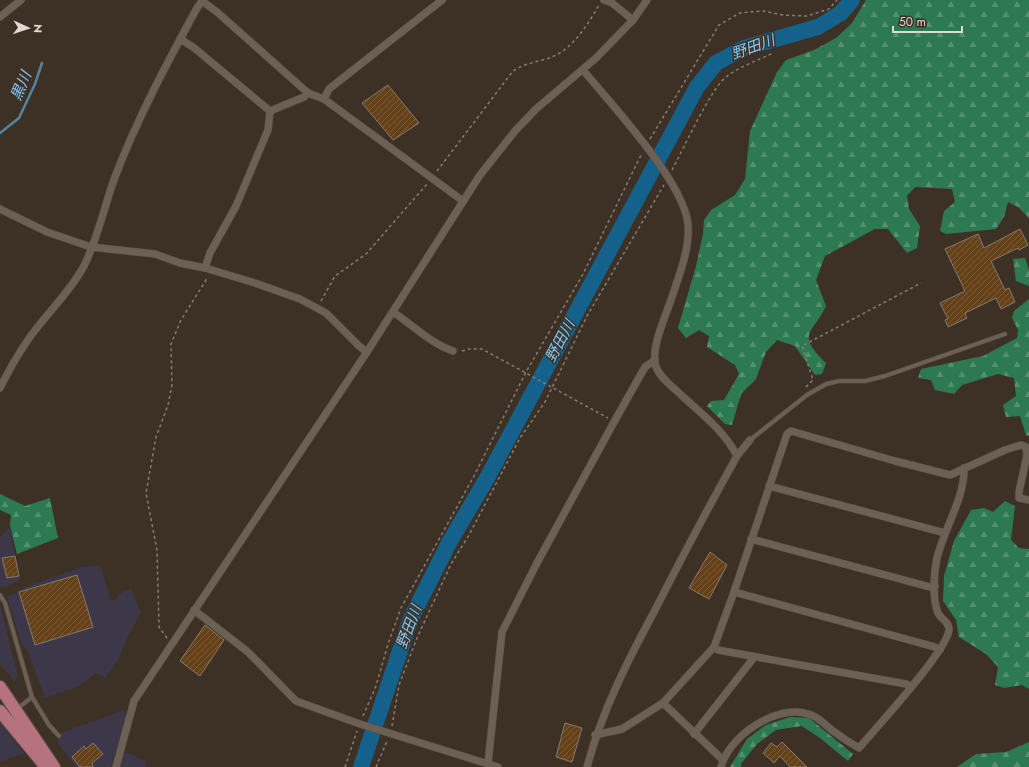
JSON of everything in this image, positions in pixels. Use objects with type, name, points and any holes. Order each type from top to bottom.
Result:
[{"type":"highway","points":[[0,687],[54,767]]},
{"type":"highway","points":[[0,711],[13,734],[46,767]]},
{"type":"street","points":[[0,17],[21,0]]},
{"type":"street","points":[[324,99],[329,89],[442,0]]},
{"type":"street","points":[[603,0],[612,2],[633,20]]},
{"type":"street","points":[[116,767],[134,701],[367,352],[480,175],[515,131],[536,109],[582,70],[633,20],[647,0]]},
{"type":"street","points":[[0,388],[10,368],[39,324],[68,292],[84,264],[101,225],[115,177],[155,86],[202,1],[218,12],[308,93],[324,99],[463,201]]},
{"type":"street","points":[[180,39],[270,112]]},
{"type":"street","points":[[582,70],[648,149],[678,194],[688,223],[687,251],[657,343],[655,360],[657,369],[665,380],[724,436],[737,456]]},
{"type":"street","points":[[270,112],[304,97],[308,93]]},
{"type":"street","points":[[209,269],[210,253],[236,206],[268,130],[270,112]]},
{"type":"street","points":[[0,209],[46,232],[91,248],[155,254],[180,264],[209,269],[263,286],[318,307],[367,352]]},
{"type":"street","points":[[393,312],[416,327],[430,341],[453,351]]},
{"type":"street","points":[[488,763],[502,632],[537,563],[614,422],[645,368],[655,360]]},
{"type":"street","points":[[595,735],[622,729],[663,703],[714,647],[734,592],[768,486],[787,434],[791,431],[895,462],[950,475],[1005,450],[1021,445],[1026,447],[1027,455],[1019,498],[1029,500]]},
{"type":"street","points":[[587,767],[595,735],[615,686],[700,523],[737,456],[750,440]]},
{"type":"street","points":[[663,703],[722,763],[741,736],[752,727],[774,715],[785,712],[807,713],[816,717],[833,732],[859,748],[940,650],[949,633],[949,628],[939,614],[935,586],[938,557],[964,479],[964,468]]},
{"type":"street","points":[[768,486],[945,533]]},
{"type":"street","points":[[751,539],[930,587],[935,586]]},
{"type":"street","points":[[734,592],[935,647],[940,650]]},
{"type":"street","points":[[194,610],[248,652],[296,701],[387,732],[498,767]]},
{"type":"street","points":[[714,647],[718,650],[911,686]]},
{"type":"street","points":[[694,734],[752,660],[752,656]]},
{"type":"lane","points":[[750,440],[807,395],[826,384],[839,381],[865,381],[885,376],[1005,334]]},
{"type":"lane","points":[[0,595],[5,603],[32,697],[49,725],[59,736]]},
{"type":"lane","points":[[16,710],[32,697]]},
{"type":"path","points":[[318,307],[335,276],[366,254],[432,178],[514,71],[521,66],[553,57],[561,52],[591,18],[603,0]]},
{"type":"path","points":[[345,767],[363,724],[401,608],[474,476],[526,372],[583,274],[648,149],[719,25],[740,13],[763,11],[783,15],[807,16],[829,9],[837,0]]},
{"type":"path","points":[[376,767],[399,685],[416,638],[451,564],[469,535],[520,438],[545,402],[587,316],[708,102],[724,78],[740,68],[773,53]]},
{"type":"path","points":[[171,644],[159,627],[157,550],[146,493],[156,437],[168,405],[172,385],[171,344],[181,320],[209,269]]},
{"type":"path","points":[[803,391],[813,380],[802,346],[921,283]]},
{"type":"path","points":[[453,351],[482,349],[552,386],[614,422]]},
{"type":"shaded area","points":[[7,529],[10,529],[20,580],[5,587],[0,587],[0,538]]},
{"type":"shaded area","points":[[100,565],[111,601],[115,600],[122,592],[131,588],[141,613],[127,638],[118,660],[105,678],[96,673],[78,686],[45,698],[28,651],[22,646],[7,597],[22,590],[23,588],[81,567]]},
{"type":"shaded area","points":[[0,605],[18,677],[14,681],[0,664]]},
{"type":"shaded area","points":[[124,710],[126,719],[111,767],[76,767],[57,742],[61,733]]},
{"type":"shaded area","points":[[0,723],[24,753],[0,762]]},
{"type":"shaded area","points":[[126,752],[145,761],[147,767],[118,767],[123,754]]},
{"type":"green space","points":[[866,0],[1029,0],[1029,218],[1018,207],[1008,202],[1004,217],[996,229],[946,234],[940,231],[944,211],[955,202],[952,189],[915,187],[907,196],[909,209],[920,226],[917,248],[907,253],[888,229],[875,229],[825,256],[816,280],[826,306],[812,328],[809,339],[811,345],[826,363],[822,374],[815,375],[795,346],[777,340],[766,352],[756,379],[741,394],[732,425],[725,424],[707,406],[711,401],[724,400],[739,374],[735,365],[707,347],[709,336],[699,330],[686,338],[678,328],[696,266],[703,234],[704,220],[711,210],[735,195],[745,179],[750,131],[777,72],[786,60],[814,50],[836,38],[852,23]]},
{"type":"green space","points":[[1025,258],[1029,270],[1029,286],[1016,281],[1013,259]]},
{"type":"green space","points":[[1029,299],[1029,436],[1026,435],[1020,416],[1006,417],[1003,405],[1016,396],[1014,378],[998,374],[962,385],[954,394],[935,390],[931,380],[918,378],[921,369],[983,356],[1017,338],[1018,330],[1012,318],[1014,311]]},
{"type":"green space","points":[[0,494],[25,506],[50,498],[58,538],[17,554],[10,525],[11,515],[0,510]]},
{"type":"green space","points":[[1005,501],[1015,506],[1011,540],[1019,548],[1029,549],[1029,689],[1022,685],[1004,688],[995,685],[998,667],[986,654],[959,637],[956,620],[943,601],[944,576],[954,541],[971,510],[984,508],[993,512]]},
{"type":"green space","points":[[790,717],[809,718],[853,754],[848,761],[820,738],[802,726],[776,730],[757,744],[741,764],[741,767],[730,767],[747,739],[766,725]]},
{"type":"green space","points":[[1029,742],[1029,767],[957,767],[976,754],[1006,752]]},
{"type":"building","points":[[388,85],[419,123],[393,140],[362,103]]},
{"type":"building","points":[[1020,229],[1028,245],[1019,250],[1018,248],[991,261],[1005,290],[1009,288],[1015,302],[1001,309],[996,298],[965,313],[967,318],[948,327],[945,320],[948,319],[940,303],[965,291],[945,249],[978,234],[984,248]]},
{"type":"building","points":[[710,552],[727,565],[709,599],[689,588]]},
{"type":"building","points":[[15,556],[19,576],[7,578],[2,558]]},
{"type":"building","points":[[77,575],[93,627],[35,645],[19,592]]},
{"type":"building","points":[[205,625],[224,640],[200,676],[180,661]]},
{"type":"building","points":[[565,723],[582,728],[572,762],[556,757]]},
{"type":"building","points":[[782,742],[807,767],[790,767],[780,756],[774,763],[763,753],[771,743],[777,747]]},
{"type":"building","points":[[93,743],[103,754],[92,763],[93,767],[80,767],[72,757],[84,746],[86,749]]},
{"type":"waterway","name":"野田川","points":[[361,767],[411,618],[450,541],[486,480],[697,87],[716,63],[744,48],[818,27],[841,13],[852,0]]},
{"type":"waterway","name":"黒川","points":[[0,133],[19,118],[35,84],[42,63]]}]
